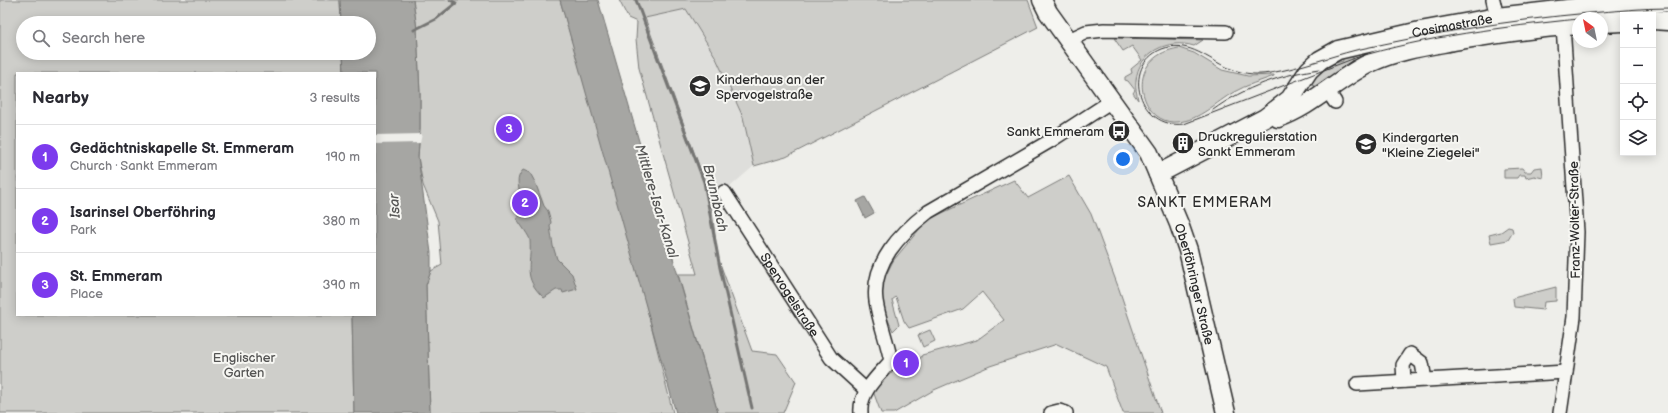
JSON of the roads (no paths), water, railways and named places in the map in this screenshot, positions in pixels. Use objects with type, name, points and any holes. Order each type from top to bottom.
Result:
[{"type":"main road","name":"Oberföhringer Straße","points":[[1042,0],[1048,12],[1113,100],[1149,152],[1188,250],[1226,413]]},
{"type":"main road","name":"Cosimastraße","points":[[1158,174],[1265,118],[1290,99],[1305,75],[1320,60],[1349,46],[1496,17],[1576,8],[1668,2]]},
{"type":"main road","points":[[1656,20],[1668,20]]},
{"type":"main road","points":[[1608,23],[1620,22]]},
{"type":"main road","name":"Cosimastraße","points":[[1265,118],[1279,118],[1328,95],[1358,68],[1390,55],[1463,40],[1570,26]]},
{"type":"main road","points":[[1305,75],[1308,89],[1316,94],[1328,95]]},
{"type":"street","points":[[1493,0],[1496,17]]},
{"type":"street","name":"Franz-Wolter-Straße","points":[[1560,413],[1574,317],[1577,232],[1570,26]]},
{"type":"street","points":[[1069,40],[1086,32],[1104,30],[1226,32]]},
{"type":"street","points":[[861,413],[866,390],[891,361],[876,299],[877,281],[883,262],[894,243],[909,226],[928,212],[1050,142],[1113,100]]},
{"type":"street","name":"Spervogelstraße","points":[[724,192],[831,358],[866,390]]},
{"type":"street","points":[[1404,381],[1403,365],[1410,354],[1422,363],[1425,380]]},
{"type":"street","points":[[1357,384],[1566,372]]},
{"type":"street","points":[[1051,413],[1060,411],[1066,413]]},
{"type":"water","name":"Isar","points":[[340,0],[413,0],[417,29],[420,94],[418,157],[431,253],[431,271],[426,285],[430,413],[354,413],[352,316],[376,316],[376,72],[344,72],[343,60],[376,60],[376,16],[341,16]]},
{"type":"water","points":[[560,0],[598,0],[718,413],[676,413]]},
{"type":"water","points":[[523,170],[530,173],[535,182],[544,206],[548,211],[551,222],[550,226],[553,246],[557,259],[572,274],[577,289],[563,293],[562,290],[556,290],[544,298],[532,283],[529,271],[530,238],[517,219],[520,208],[518,179]]},
{"type":"water","points":[[865,197],[874,213],[865,218],[857,201]]},
{"type":"waterway","name":"Brunnbach","points":[[414,30],[436,19],[456,3],[450,0]]},
{"type":"waterway","name":"Brunnbach","points":[[636,0],[704,182],[720,268],[752,408]]},
{"type":"tram line","points":[[1605,12],[1648,8],[1668,8]]},
{"type":"tram line","points":[[1572,15],[1530,19],[1414,38],[1356,50],[1281,71],[1264,74],[1252,74],[1235,70],[1224,66],[1194,50],[1179,46],[1171,47],[1162,49],[1149,57],[1141,69],[1139,82],[1140,95],[1146,107],[1156,117],[1168,123],[1184,124],[1355,58],[1382,50],[1465,33],[1572,20]]},
{"type":"tram line","points":[[1213,110],[1251,88],[1264,83],[1292,74],[1320,69]]},
{"type":"place","name":"Kinderhaus an der Spervogelstraße","points":[[700,86]]},
{"type":"place","name":"St. Emmeram","points":[[509,129]]},
{"type":"place","name":"Sankt Emmeram","points":[[1119,131]]},
{"type":"place","name":"Druckregulierstation Sankt Emmeram","points":[[1183,143]]},
{"type":"place","name":"Kindergarten \"Kleine Ziegelei\"","points":[[1366,144]]},
{"type":"place","name":"Isarinsel Oberföhring","points":[[525,203]]},
{"type":"place","name":"Gedächtniskapelle St. Emmeram","points":[[906,363]]},
{"type":"district","name":"SANKT EMMERAM","points":[[1205,202]]},
{"type":"water label","name":"Mittlere-Isar-Kanal","points":[[657,201]]},
{"type":"park label","name":"Englischer Garten","points":[[244,364]]}]
